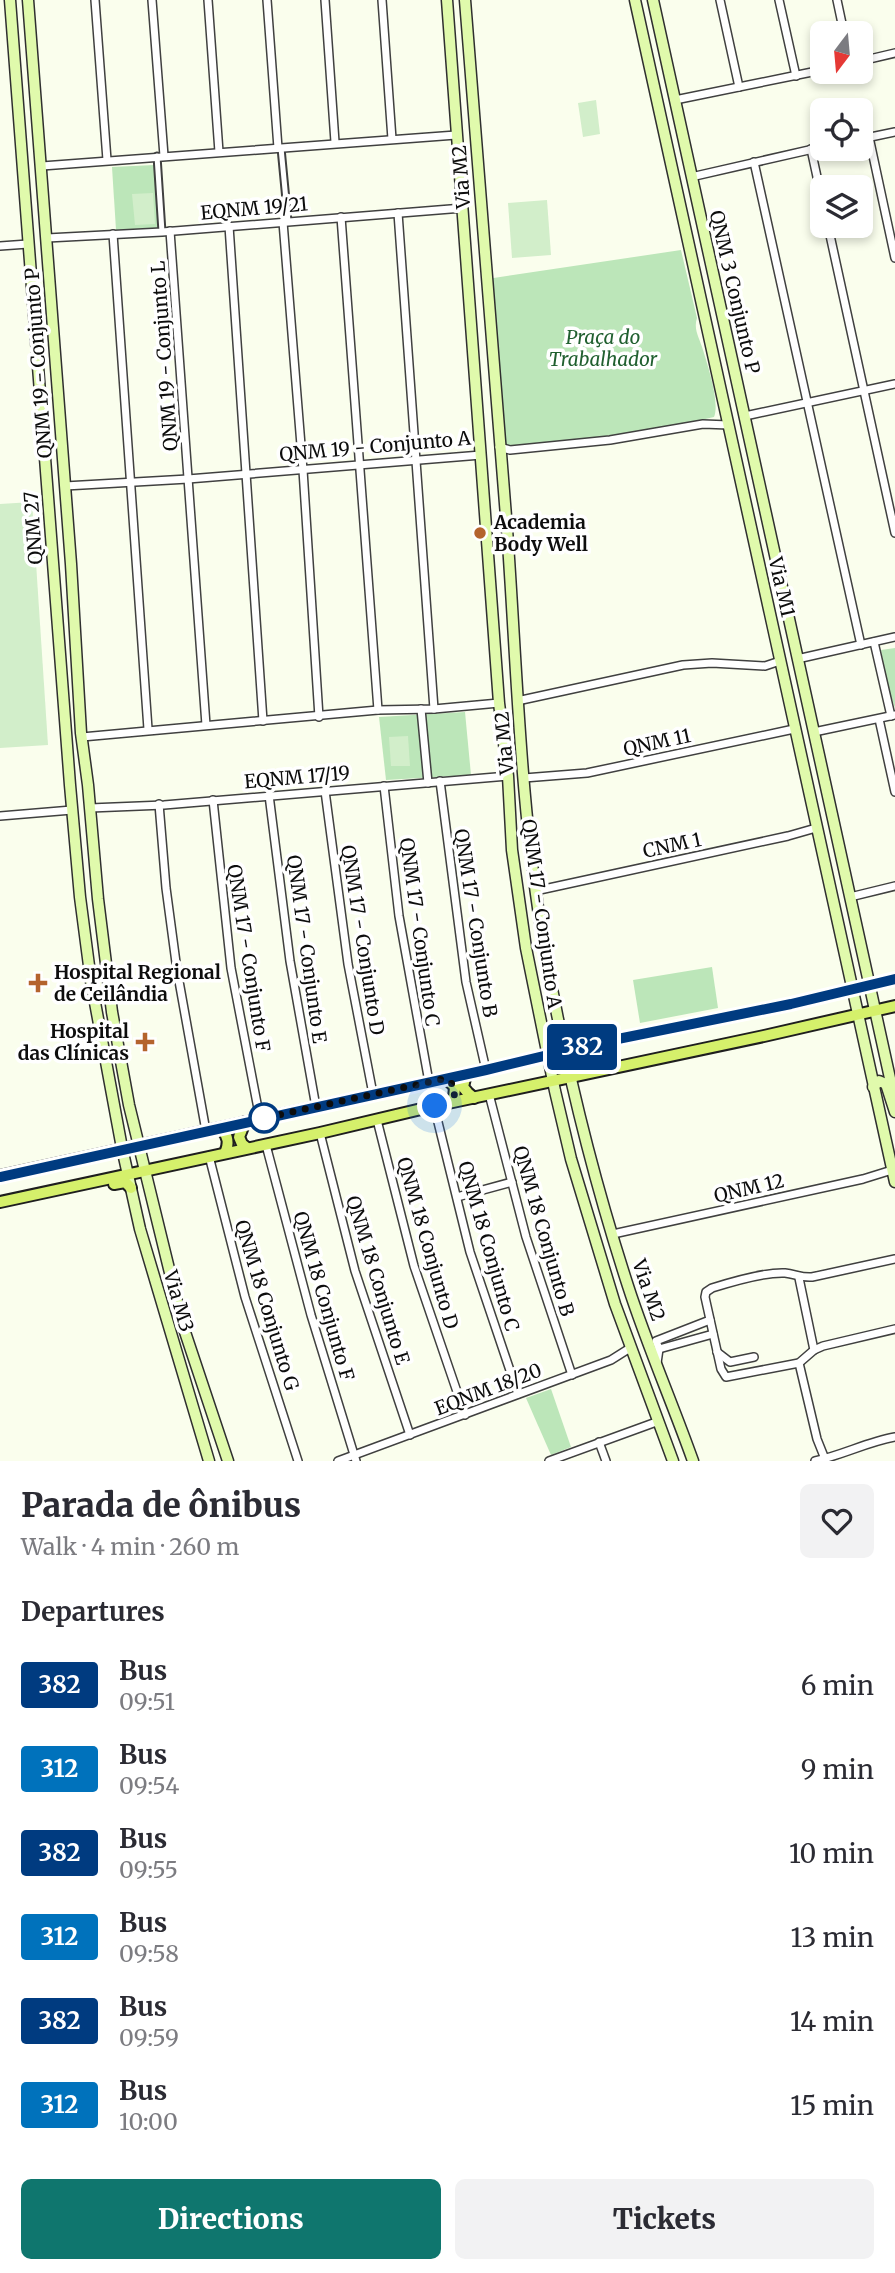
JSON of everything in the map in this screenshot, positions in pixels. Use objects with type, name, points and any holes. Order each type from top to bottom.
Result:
[{"type":"main road","name":"QNM 27","points":[[10,0],[80,897],[104,1058],[122,1149]]},
{"type":"main road","points":[[28,0],[47,238]]},
{"type":"main road","name":"Via M2","points":[[447,0],[481,455]]},
{"type":"main road","name":"Via M2","points":[[465,0],[517,701],[535,891],[565,1051],[589,1155],[632,1298],[692,1461]]},
{"type":"main road","points":[[637,0],[647,31],[654,33],[658,26]]},
{"type":"main road","name":"Via M1","points":[[637,0],[851,988],[884,1131],[893,1149],[894,1165]]},
{"type":"main road","points":[[653,0],[691,177]]},
{"type":"main road","points":[[646,51],[650,44],[658,47],[663,70],[671,83]]},
{"type":"main road","points":[[453,76],[471,74]]},
{"type":"main road","points":[[18,102],[22,97],[31,100],[33,131],[40,153]]},
{"type":"main road","name":"QNM 3 Conjunto P","points":[[691,177],[797,659]]},
{"type":"main road","name":"QNM 19 - Conjunto P","points":[[47,238],[65,484]]},
{"type":"main road","points":[[30,261],[36,278],[38,309],[44,313],[51,307]]},
{"type":"main road","points":[[468,266],[485,264]]},
{"type":"main road","points":[[694,271],[705,291],[713,290],[715,284]]},
{"type":"main road","points":[[703,312],[707,307],[715,308],[727,339]]},
{"type":"main road","points":[[42,431],[48,427],[55,429],[58,461],[65,484],[82,735]]},
{"type":"main road","name":"QNM 19 - Conjunto A","points":[[481,455],[499,704]]},
{"type":"main road","points":[[46,477],[52,496],[55,531],[60,535],[68,530]]},
{"type":"main road","points":[[764,588],[777,590],[782,586]]},
{"type":"main road","points":[[768,604],[776,597],[785,601]]},
{"type":"main road","points":[[495,635],[500,640],[513,635]]},
{"type":"main road","points":[[496,653],[506,649],[514,654]]},
{"type":"main road","points":[[797,659],[895,1101]]},
{"type":"main road","points":[[61,680],[66,673],[75,678],[95,872],[120,1065],[183,1325],[226,1461]]},
{"type":"main road","name":"Via M2","points":[[499,704],[508,776]]},
{"type":"main road","points":[[804,770],[807,765],[816,766],[823,793],[830,807]]},
{"type":"main road","name":"QNM 17 - Conjunto A","points":[[508,776],[512,850],[526,948],[547,1055]]},
{"type":"main road","points":[[511,829],[522,834],[528,828]]},
{"type":"main road","points":[[512,850],[516,844],[529,847]]},
{"type":"main road","points":[[822,853],[831,870],[837,897],[845,898],[849,894]]},
{"type":"main road","points":[[526,948],[538,950],[544,944]]},
{"type":"main road","points":[[0,1177],[895,979]]},
{"type":"main road","points":[[0,1202],[895,1006]]},
{"type":"main road","points":[[547,1055],[571,1159],[615,1304],[673,1461]]},
{"type":"main road","points":[[104,1058],[113,1079],[119,1108],[124,1110],[130,1105]]},
{"type":"main road","points":[[466,1074],[463,1087],[474,1098]]},
{"type":"main road","points":[[443,1079],[455,1087],[454,1098],[447,1103]]},
{"type":"main road","points":[[873,1087],[879,1081],[886,1084],[895,1112]]},
{"type":"main road","points":[[245,1122],[239,1137],[247,1148]]},
{"type":"main road","points":[[210,1130],[222,1130],[226,1133],[229,1144],[225,1153]]},
{"type":"main road","name":"Via M3","points":[[122,1149],[140,1229],[209,1461]]},
{"type":"main road","points":[[571,1159],[578,1151],[589,1155]]},
{"type":"main road","points":[[894,1165],[895,1182]]},
{"type":"main road","points":[[66,1188],[99,1187],[123,1182],[131,1188]]},
{"type":"main road","points":[[135,1206],[139,1198],[146,1199],[155,1232],[164,1250]]},
{"type":"main road","points":[[140,1229],[150,1250],[158,1279],[164,1280],[170,1273]]},
{"type":"main road","points":[[609,1284],[617,1287],[626,1279]]},
{"type":"main road","points":[[615,1304],[621,1297],[632,1298]]},
{"type":"main road","points":[[200,1435],[204,1428],[211,1430],[226,1461]]},
{"type":"street","points":[[95,0],[107,160]]},
{"type":"street","points":[[152,0],[166,231]]},
{"type":"street","points":[[208,0],[219,152]]},
{"type":"street","points":[[267,0],[286,221],[319,717]]},
{"type":"street","points":[[324,0],[335,142]]},
{"type":"street","points":[[382,0],[392,139]]},
{"type":"street","points":[[720,0],[739,87]]},
{"type":"street","points":[[779,0],[796,76]]},
{"type":"street","points":[[837,0],[841,21]]},
{"type":"street","points":[[873,58],[895,53]]},
{"type":"street","points":[[675,100],[810,73]]},
{"type":"street","points":[[873,136],[895,132]]},
{"type":"street","points":[[42,166],[456,135]]},
{"type":"street","points":[[691,177],[810,149]]},
{"type":"street","points":[[871,161],[895,258]]},
{"type":"street","points":[[754,162],[861,645]]},
{"type":"street","name":"EQNM 19/21","points":[[47,238],[463,208]]},
{"type":"street","points":[[398,213],[434,709]]},
{"type":"street","points":[[341,217],[377,710]]},
{"type":"street","points":[[229,226],[263,721]]},
{"type":"street","name":"QNM 19 - Conjunto L","points":[[166,231],[206,725]]},
{"type":"street","points":[[113,234],[148,729]]},
{"type":"street","points":[[831,238],[895,533]]},
{"type":"street","points":[[0,246],[28,244]]},
{"type":"street","points":[[745,416],[895,384]]},
{"type":"street","points":[[703,424],[725,412]]},
{"type":"street","points":[[499,447],[510,450],[610,440],[703,424],[729,425]]},
{"type":"street","points":[[500,459],[510,450]]},
{"type":"street","name":"QNM 19 - Conjunto A","points":[[65,484],[188,479],[481,455]]},
{"type":"street","points":[[797,659],[895,637]]},
{"type":"street","points":[[814,732],[893,716],[874,642]]},
{"type":"street","points":[[517,701],[682,665],[712,663],[765,666],[780,661]]},
{"type":"street","points":[[82,735],[377,710],[499,704]]},
{"type":"street","points":[[421,709],[428,783]]},
{"type":"street","points":[[879,719],[895,792]]},
{"type":"street","name":"QNM 11","points":[[524,778],[587,774],[794,729]]},
{"type":"street","name":"EQNM 17/19","points":[[90,808],[508,776]]},
{"type":"street","name":"QNM 17 - Conjunto B","points":[[440,781],[466,982],[486,1070]]},
{"type":"street","name":"QNM 17 - Conjunto C","points":[[384,786],[398,916],[429,1082]]},
{"type":"street","name":"QNM 17 - Conjunto D","points":[[325,791],[348,964],[373,1094]]},
{"type":"street","name":"QNM 17 - Conjunto E","points":[[269,795],[290,961],[316,1107]]},
{"type":"street","name":"QNM 17 - Conjunto F","points":[[212,800],[232,968],[260,1119]]},
{"type":"street","points":[[159,804],[177,970],[210,1130]]},
{"type":"street","points":[[0,816],[72,810]]},
{"type":"street","name":"CNM 1","points":[[535,891],[816,828]]},
{"type":"street","points":[[849,894],[895,886]]},
{"type":"street","name":"QNM 18 Conjunto B","points":[[489,1094],[526,1237],[572,1375]]},
{"type":"street","name":"QNM 18 Conjunto C","points":[[435,1106],[470,1252],[517,1394]]},
{"type":"street","name":"QNM 18 Conjunto D","points":[[377,1120],[414,1266],[464,1415]]},
{"type":"street","name":"QNM 18 Conjunto E","points":[[320,1133],[355,1271],[410,1436]]},
{"type":"street","name":"QNM 18 Conjunto F","points":[[266,1145],[311,1315],[355,1458]]},
{"type":"street","name":"QNM 18 Conjunto G","points":[[209,1156],[245,1297],[298,1461]]},
{"type":"street","name":"QNM 12","points":[[613,1234],[863,1179],[894,1165]]},
{"type":"street","points":[[457,1197],[512,1182]]},
{"type":"street","points":[[895,1259],[818,1276],[799,1278],[789,1274],[771,1274],[712,1288],[706,1292],[705,1297],[721,1369],[726,1377],[799,1363],[823,1346],[895,1329]]},
{"type":"street","points":[[799,1278],[814,1350]]},
{"type":"street","points":[[657,1363],[659,1349],[656,1341],[710,1320]]},
{"type":"street","points":[[659,1349],[713,1334]]},
{"type":"street","name":"EQNM 18/20","points":[[338,1461],[355,1458],[572,1375],[618,1357],[630,1349]]},
{"type":"street","points":[[717,1352],[730,1362],[754,1357]]},
{"type":"street","points":[[799,1363],[817,1439],[825,1459]]},
{"type":"street","points":[[548,1461],[659,1421]]},
{"type":"street","points":[[815,1461],[872,1441],[895,1437]]},
{"type":"street","points":[[599,1442],[606,1461]]},
{"type":"green space","points":[[596,100],[600,134],[583,137],[578,103]]},
{"type":"green space","points":[[154,165],[158,228],[116,230],[112,167]]},
{"type":"green space","points":[[153,193],[155,224],[135,225],[132,194]]},
{"type":"green space","points":[[547,200],[551,255],[512,258],[508,203]]},
{"type":"green space","name":"Praça do Trabalhador","points":[[681,250],[697,318],[696,330],[713,384],[716,403],[714,417],[666,428],[506,449],[502,447],[487,279]]},
{"type":"green space","points":[[32,502],[48,745],[0,748],[0,504]]},
{"type":"green space","points":[[895,648],[895,708],[886,681],[881,650]]},
{"type":"green space","points":[[465,712],[471,775],[386,780],[379,717]]},
{"type":"green space","points":[[408,736],[410,766],[391,766],[389,737]]},
{"type":"green space","points":[[712,967],[718,1008],[640,1023],[633,980]]},
{"type":"green space","points":[[551,1389],[571,1447],[551,1455],[526,1398]]},
{"type":"bus line","name":"382","points":[[0,1177],[895,979]]},
{"type":"place","name":"Academia Body Well","points":[[480,533]]},
{"type":"place","name":"Hospital Regional de Ceilândia","points":[[38,983]]},
{"type":"place","name":"Hospital das Clínicas","points":[[145,1042]]},
{"type":"route","points":[[264,1118],[260,1119],[448,1080],[455,1087],[454,1098],[435,1106]]}]
